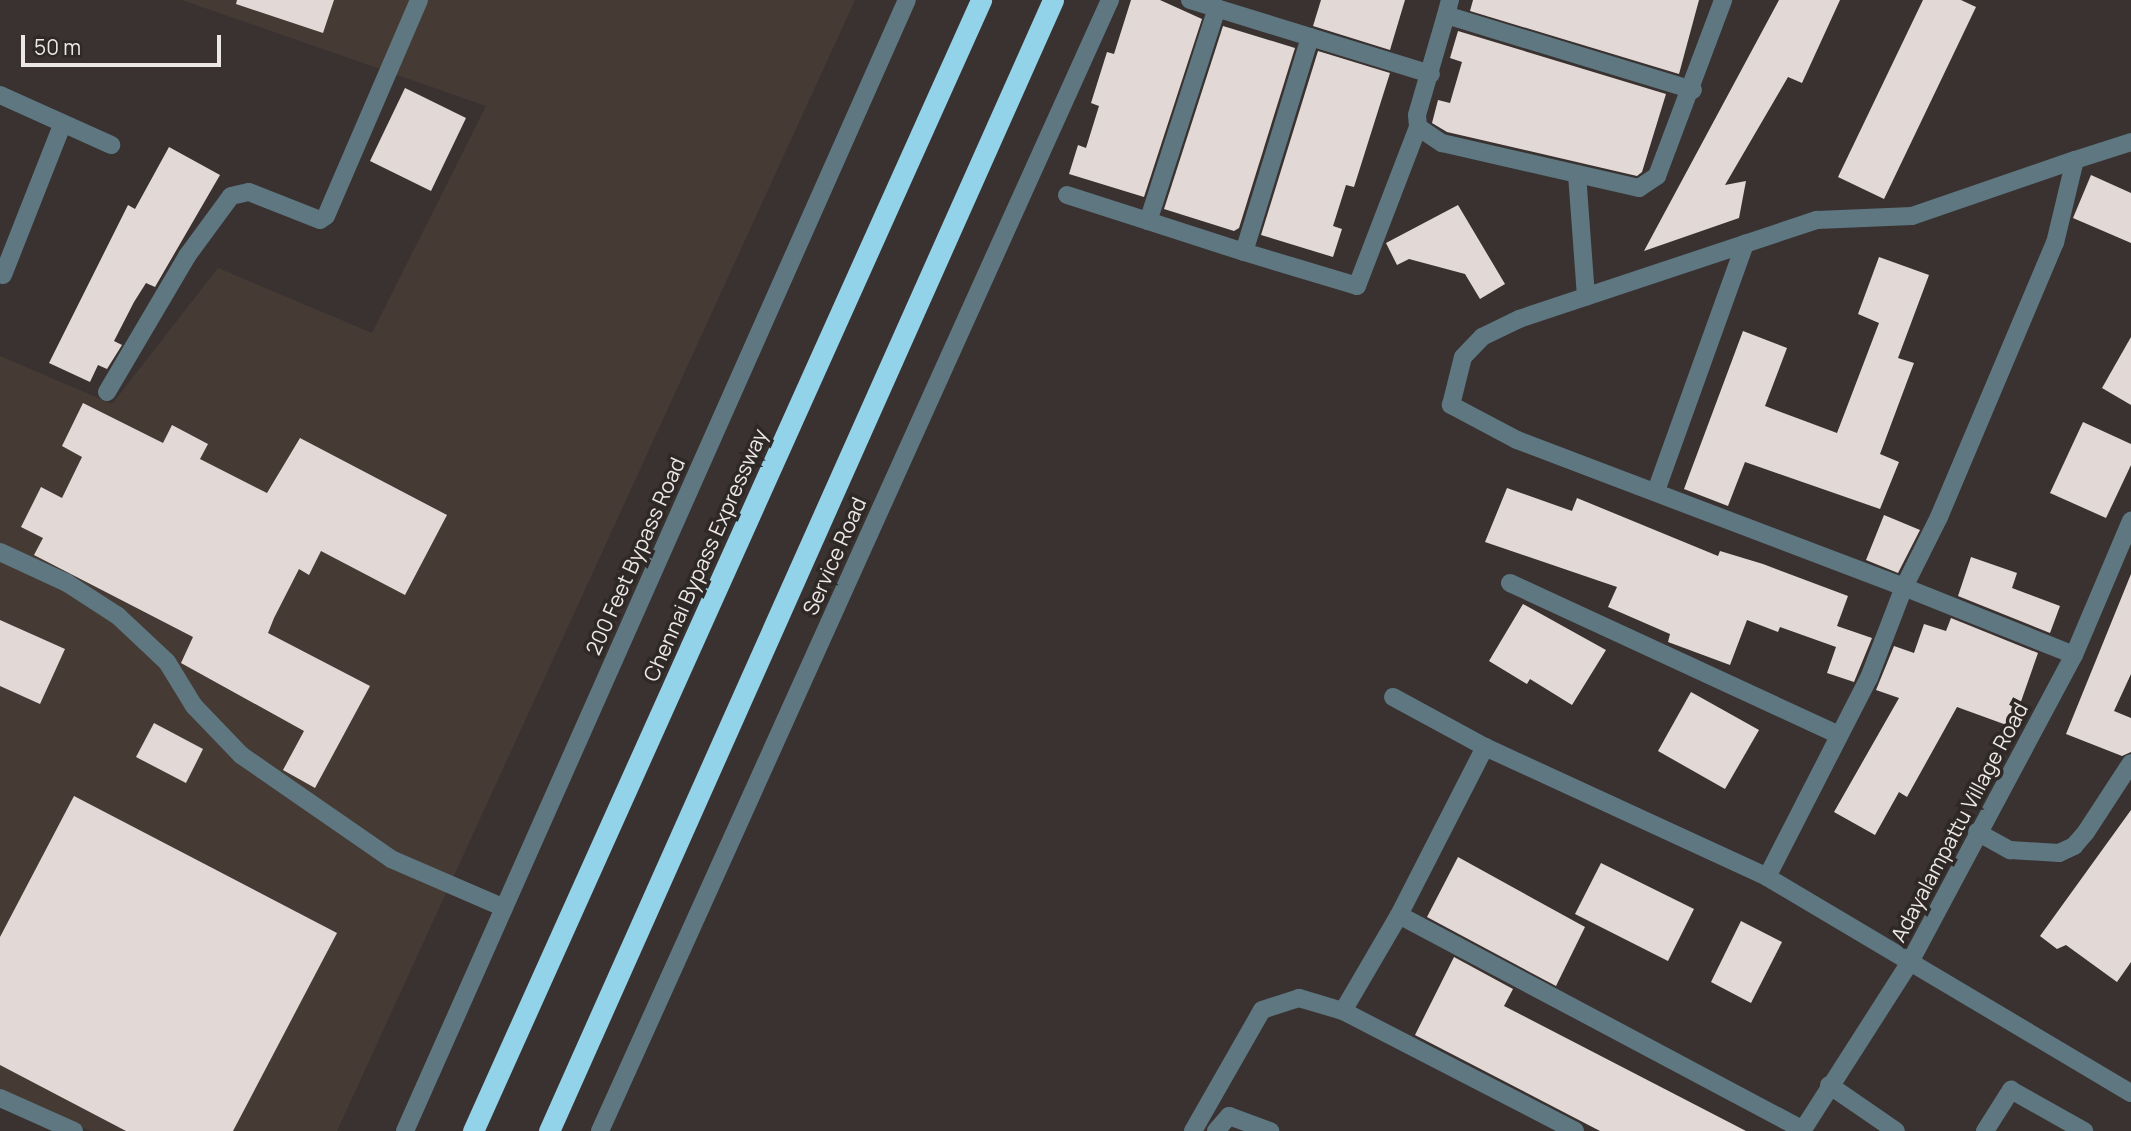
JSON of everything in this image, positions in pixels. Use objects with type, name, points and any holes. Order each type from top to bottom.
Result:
[{"type":"highway","name":"Chennai Bypass Expressway","points":[[473,1131],[981,0]]},
{"type":"highway","points":[[549,1131],[1053,0]]},
{"type":"street","points":[[107,392],[187,256],[231,196],[249,192],[320,220],[326,216],[419,0]]},
{"type":"street","name":"200 Feet Bypass Road","points":[[405,1131],[907,0]]},
{"type":"street","name":"Service Road","points":[[600,1131],[1110,0]]},
{"type":"street","points":[[1190,0],[1430,74]]},
{"type":"street","points":[[1418,127],[1442,143],[1639,188],[1657,176],[1693,90],[1723,0]]},
{"type":"street","points":[[1067,195],[1357,286],[1418,127],[1417,115],[1448,7],[1693,90]]},
{"type":"street","points":[[1148,221],[1217,8]]},
{"type":"street","points":[[1244,252],[1310,37]]},
{"type":"street","points":[[0,94],[111,145]]},
{"type":"street","points":[[3,275],[63,123]]},
{"type":"street","points":[[2074,655],[1656,491],[1517,440],[1451,405],[1463,358],[1482,337],[1519,319],[1818,220],[1912,216],[2131,142]]},
{"type":"street","points":[[1767,877],[1837,734],[1870,678],[1904,587],[2055,243],[2075,160]]},
{"type":"street","points":[[1577,174],[1586,297]]},
{"type":"street","points":[[1656,491],[1745,244]]},
{"type":"street","name":"Adayalampattu Village Road","points":[[1803,1131],[1829,1085],[1910,962],[1977,832],[2074,655],[2127,540],[2131,521]]},
{"type":"street","points":[[0,552],[67,583],[118,616],[167,662],[194,706],[241,755],[391,859],[504,908]]},
{"type":"street","points":[[1510,583],[1837,734]]},
{"type":"street","points":[[1393,697],[1485,747],[1767,877],[2131,1093]]},
{"type":"street","points":[[1343,1011],[1399,915],[1485,747]]},
{"type":"street","points":[[1977,832],[2010,850],[2059,853],[2074,846],[2087,831],[2131,763]]},
{"type":"street","points":[[1399,915],[1803,1131]]},
{"type":"street","points":[[1193,1131],[1262,1010],[1299,998],[1343,1011],[1575,1131]]},
{"type":"street","points":[[1829,1085],[1896,1131]]},
{"type":"street","points":[[1985,1131],[2011,1090],[2084,1131]]},
{"type":"street","points":[[0,1098],[74,1131]]},
{"type":"street","points":[[1216,1131],[1229,1116],[1270,1131]]},
{"type":"shaded area","points":[[182,0],[855,0],[337,1131],[91,1131],[0,1094],[0,356],[112,404],[218,268],[372,333],[486,106]]},
{"type":"building","points":[[237,0],[334,0],[323,33],[236,4]]},
{"type":"building","points":[[1131,0],[1160,0],[1202,19],[1144,197],[1069,174],[1078,145],[1086,148],[1099,106],[1091,103],[1107,52],[1114,54]]},
{"type":"building","points":[[1321,0],[1405,0],[1390,50],[1313,26]]},
{"type":"building","points":[[1473,0],[1699,0],[1679,74],[1470,11]]},
{"type":"building","points":[[1779,0],[1840,0],[1802,83],[1788,77],[1725,185],[1746,181],[1739,218],[1644,251]]},
{"type":"building","points":[[1923,0],[1961,0],[1976,7],[1884,199],[1838,177]]},
{"type":"building","points":[[1223,26],[1295,48],[1239,228],[1234,231],[1164,209]]},
{"type":"building","points":[[1458,31],[1666,94],[1642,172],[1637,176],[1447,132],[1432,123],[1438,100],[1450,103],[1462,62],[1450,58]]},
{"type":"building","points":[[1318,51],[1390,73],[1354,187],[1346,185],[1333,226],[1342,229],[1333,257],[1261,235]]},
{"type":"building","points":[[405,88],[466,118],[431,191],[370,161]]},
{"type":"building","points":[[169,147],[220,175],[155,287],[146,283],[134,302],[114,341],[122,345],[107,369],[98,365],[90,382],[49,363],[128,205],[135,209]]},
{"type":"building","points":[[2091,175],[2131,193],[2131,243],[2073,218]]},
{"type":"building","points":[[1458,205],[1505,284],[1480,299],[1465,274],[1409,259],[1397,265],[1386,243]]},
{"type":"building","points":[[1879,257],[1929,275],[1898,358],[1914,363],[1880,454],[1899,462],[1880,509],[1745,462],[1728,506],[1684,489],[1743,331],[1787,348],[1765,406],[1837,433],[1879,323],[1858,314]]},
{"type":"building","points":[[2131,337],[2131,405],[2102,388]]},
{"type":"building","points":[[83,403],[163,443],[172,425],[208,444],[200,459],[267,493],[300,438],[447,515],[405,595],[321,551],[309,575],[299,569],[274,618],[268,633],[370,686],[315,788],[283,770],[304,731],[181,663],[193,637],[34,555],[43,538],[21,527],[41,487],[62,498],[82,457],[62,446]]},
{"type":"building","points":[[2083,422],[2131,444],[2131,465],[2106,518],[2050,493]]},
{"type":"building","points":[[1507,488],[1572,511],[1577,498],[1718,556],[1720,551],[1763,564],[1848,596],[1837,626],[1872,638],[1854,682],[1827,673],[1836,647],[1780,627],[1778,632],[1747,620],[1730,665],[1668,642],[1670,634],[1608,607],[1617,587],[1485,542]]},
{"type":"building","points":[[1884,515],[1920,530],[1898,573],[1866,560]]},
{"type":"building","points":[[1971,557],[2017,573],[2012,588],[2060,606],[2050,633],[1958,596]]},
{"type":"building","points":[[2131,574],[2131,674],[2114,711],[2131,718],[2131,752],[2122,756],[2066,734]]},
{"type":"building","points":[[1523,604],[1606,650],[1572,705],[1530,679],[1527,684],[1489,661]]},
{"type":"building","points":[[1951,618],[2038,653],[2012,727],[1957,707],[1907,797],[1899,792],[1875,835],[1834,812],[1899,698],[1876,690],[1894,646],[1914,653],[1924,624],[1946,631]]},
{"type":"building","points":[[0,620],[65,649],[40,704],[0,686]]},
{"type":"building","points":[[1691,692],[1759,730],[1725,789],[1658,751]]},
{"type":"building","points":[[154,723],[203,749],[186,783],[136,757]]},
{"type":"building","points":[[74,796],[337,933],[233,1131],[126,1131],[0,1065],[0,937]]},
{"type":"building","points":[[2131,810],[2131,962],[2117,982],[2066,945],[2057,949],[2040,936]]},
{"type":"building","points":[[1458,857],[1585,927],[1556,986],[1427,917]]},
{"type":"building","points":[[1601,863],[1694,909],[1668,961],[1575,914]]},
{"type":"building","points":[[1741,921],[1782,942],[1751,1003],[1711,982]]},
{"type":"building","points":[[1454,957],[1513,989],[1504,1006],[1746,1131],[1600,1131],[1415,1035]]}]
